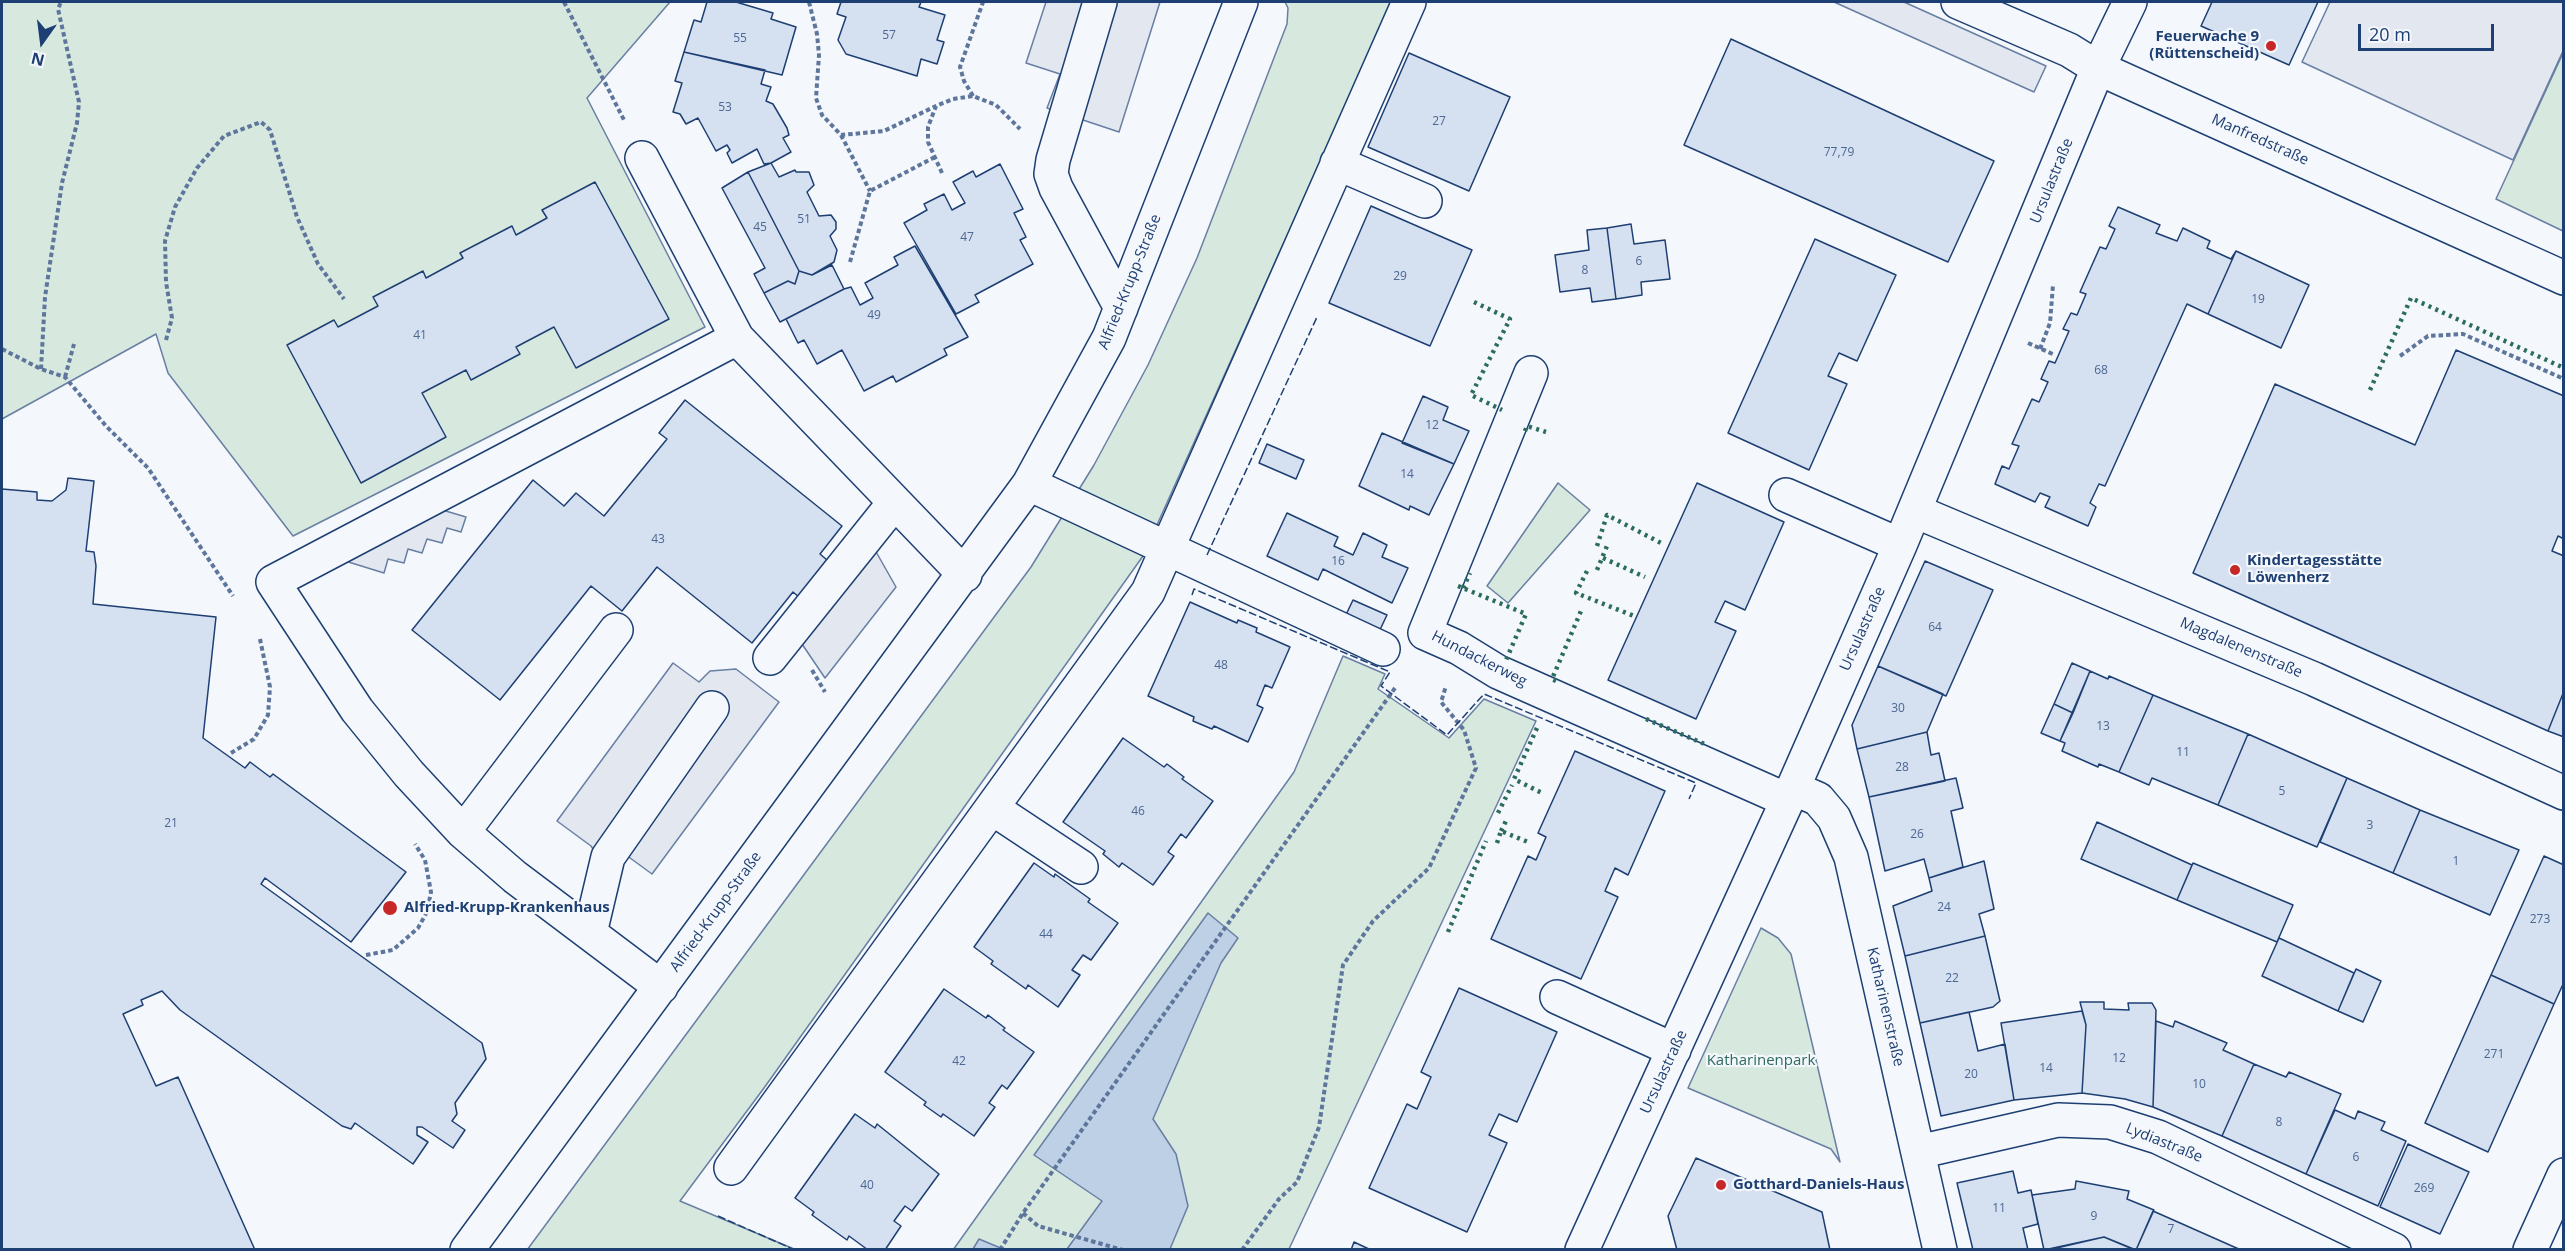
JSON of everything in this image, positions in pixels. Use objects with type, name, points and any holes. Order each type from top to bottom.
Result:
[{"type":"street","points":[[1100,2],[1053,160],[1052,174],[1056,188],[1121,308]]},
{"type":"street","name":"Alfried-Krupp-Straße","points":[[467,1250],[965,575],[1029,484],[1109,338],[1241,2]]},
{"type":"street","points":[[731,1168],[1148,592],[1409,2]]},
{"type":"street","name":"Manfredstraße","points":[[1958,2],[2069,50],[2098,68],[2564,278]]},
{"type":"street","name":"Ursulastraße","points":[[1582,1250],[1790,794],[1915,511],[2098,68],[2130,2]]},
{"type":"street","points":[[642,158],[737,338],[965,575]]},
{"type":"street","points":[[1337,163],[1425,201]]},
{"type":"street","points":[[661,987],[515,877],[464,832],[409,774],[357,710],[273,582],[737,338]]},
{"type":"street","name":"Hundackerweg","points":[[1532,373],[1425,633],[1459,648],[1498,672],[1790,794]]},
{"type":"street","points":[[1029,484],[1383,650]]},
{"type":"street","points":[[1786,495],[1900,545]]},
{"type":"street","points":[[770,658],[894,502]]},
{"type":"street","name":"Magdalenenstraße","points":[[1915,511],[2314,679],[2564,793]]},
{"type":"street","points":[[464,832],[616,630]]},
{"type":"street","points":[[590,933],[608,857],[712,708]]},
{"type":"street","name":"Katharinenstraße","points":[[1790,794],[1818,799],[1834,818],[1851,857],[1940,1250]]},
{"type":"street","points":[[992,808],[1082,867]]},
{"type":"street","points":[[1557,997],[1674,1050]]},
{"type":"street","name":"Lydiastraße","points":[[1918,1152],[2058,1120],[2110,1122],[2158,1137],[2394,1250]]},
{"type":"street","points":[[2530,1250],[2564,1175]]},
{"type":"path","points":[[41,369],[45,297],[62,183],[77,123],[79,102],[58,9],[61,2]]},
{"type":"path","points":[[564,2],[642,158]]},
{"type":"path","points":[[809,2],[818,44],[816,98],[822,115],[840,135],[870,191],[850,262]]},
{"type":"path","points":[[973,96],[964,81],[960,67],[983,2]]},
{"type":"path","points":[[840,135],[884,131],[953,99],[973,96],[996,105],[1015,122],[1052,174]]},
{"type":"path","points":[[936,106],[928,127],[928,142],[942,172]]},
{"type":"path","points":[[166,340],[172,318],[166,282],[165,241],[175,207],[197,168],[224,136],[261,122],[270,130],[297,217],[318,264],[344,299]]},
{"type":"path","points":[[870,191],[935,157]]},
{"type":"path","points":[[2040,349],[2050,323],[2054,288],[2051,279]]},
{"type":"path","points":[[2400,356],[2428,336],[2463,334],[2564,379]]},
{"type":"path","points":[[65,377],[74,344]]},
{"type":"path","points":[[2029,344],[2055,355]]},
{"type":"path","points":[[2,349],[41,369],[65,377],[106,426],[148,468],[240,606]]},
{"type":"path","points":[[231,753],[254,739],[268,715],[270,687],[259,636],[271,655]]},
{"type":"path","points":[[1242,1250],[1279,1199],[1297,1182],[1319,1127],[1343,965],[1373,921],[1429,868],[1476,768],[1464,730],[1441,702],[1459,648]]},
{"type":"path","points":[[1001,1247],[1397,684]]},
{"type":"path","points":[[366,955],[393,950],[418,928],[427,912],[431,892],[426,860],[409,834]]},
{"type":"path","points":[[1023,1213],[1038,1226],[1123,1250]]},
{"type":"green space","points":[[2,2],[670,2],[587,98],[705,327],[293,536],[168,373],[156,334],[2,419]]},
{"type":"green space","points":[[1285,2],[1392,2],[1143,556],[764,1088],[680,1201],[794,1249],[527,1250],[1031,567],[1094,465],[1148,365],[1197,258],[1287,24],[1288,8]]},
{"type":"green space","points":[[2563,53],[2563,231],[2496,199]]},
{"type":"green space","points":[[1558,483],[1590,510],[1508,603],[1487,586]]},
{"type":"green space","points":[[1343,656],[1385,674],[1378,689],[1449,738],[1484,699],[1536,721],[1289,1249],[953,1250],[1294,772]]},
{"type":"green space","name":"Katharinenpark","points":[[1761,928],[1778,938],[1791,954],[1840,1162],[1831,1149],[1688,1088]]},
{"type":"shaded area","points":[[1046,2],[1160,2],[1119,132],[1047,108],[1060,74],[1026,63]]},
{"type":"shaded area","points":[[1834,2],[1904,2],[2046,66],[2034,92]]},
{"type":"shaded area","points":[[2330,2],[2563,2],[2563,51],[2513,160],[2302,62]]},
{"type":"shaded area","points":[[439,509],[466,517],[461,532],[447,528],[442,543],[427,539],[422,553],[408,549],[404,563],[388,559],[384,573],[342,560]]},
{"type":"shaded area","points":[[875,550],[896,587],[825,678],[802,644]]},
{"type":"shaded area","points":[[673,663],[699,682],[710,671],[736,669],[779,702],[652,874],[626,855],[597,855],[591,846],[557,821]]},
{"type":"water","points":[[1208,913],[1238,938],[1221,963],[1153,1119],[1176,1154],[1188,1206],[1170,1249],[1067,1249],[1102,1201],[1034,1155]]},
{"type":"water","points":[[979,1239],[1003,1249],[973,1249]]},
{"type":"building","points":[[707,2],[736,2],[773,13],[771,19],[796,27],[782,75],[684,52],[694,20],[701,22]]},
{"type":"building","points":[[841,2],[921,2],[919,7],[945,15],[937,40],[944,42],[937,64],[921,59],[917,76],[846,54],[838,40],[846,17],[837,14]]},
{"type":"building","name":"Feuerwache 9 (Rüttenscheid)","points":[[2212,2],[2318,2],[2289,65],[2201,26]]},
{"type":"building","points":[[1731,39],[1994,161],[1948,262],[1684,145]]},
{"type":"building","points":[[684,52],[765,70],[761,84],[771,87],[766,101],[773,104],[787,128],[789,135],[783,138],[791,152],[771,163],[764,164],[757,149],[732,163],[727,153],[730,150],[727,145],[716,151],[698,118],[686,124],[680,114],[673,112],[682,83],[675,81]]},
{"type":"building","points":[[1409,53],[1510,97],[1469,191],[1368,147]]},
{"type":"building","points":[[771,163],[779,177],[795,170],[796,172],[809,172],[814,185],[807,192],[819,216],[831,215],[836,222],[836,229],[830,236],[837,250],[834,262],[812,275],[799,271],[748,172]]},
{"type":"building","points":[[1000,164],[1023,209],[1014,213],[1026,237],[1020,240],[1033,264],[975,295],[979,302],[956,314],[904,223],[927,210],[924,204],[944,194],[952,210],[965,203],[953,182],[973,171],[976,177]]},
{"type":"building","points":[[748,172],[799,271],[795,284],[788,281],[764,293],[754,274],[765,268],[722,188]]},
{"type":"building","points":[[595,182],[669,319],[576,368],[554,327],[516,347],[520,354],[471,380],[466,370],[422,393],[446,437],[361,483],[287,345],[334,320],[338,327],[378,306],[373,297],[423,271],[426,278],[463,258],[460,253],[512,226],[516,235],[547,218],[542,210]]},
{"type":"building","points":[[1371,206],[1472,250],[1430,346],[1329,303]]},
{"type":"building","points":[[2118,207],[2160,225],[2156,233],[2177,241],[2183,228],[2210,241],[2207,248],[2231,259],[2236,251],[2208,314],[2187,304],[2105,486],[2099,484],[2090,503],[2096,507],[2088,526],[2045,507],[2050,497],[2040,493],[2035,502],[1995,484],[2002,466],[2009,469],[2019,446],[2012,444],[2032,399],[2039,402],[2048,382],[2041,379],[2049,361],[2055,363],[2069,331],[2063,329],[2071,313],[2077,315],[2086,294],[2080,292],[2100,247],[2106,249],[2115,229],[2109,226]]},
{"type":"building","points":[[1631,224],[1634,244],[1665,240],[1670,279],[1641,282],[1642,295],[1616,299],[1607,228]]},
{"type":"building","points":[[1607,228],[1616,299],[1592,302],[1590,288],[1560,292],[1555,255],[1589,250],[1587,230]]},
{"type":"building","points":[[1815,239],[1896,275],[1857,361],[1839,353],[1828,376],[1847,384],[1809,470],[1728,433]]},
{"type":"building","points":[[915,246],[968,337],[944,349],[947,355],[896,382],[893,376],[864,391],[842,350],[817,364],[804,340],[798,343],[786,319],[851,287],[860,305],[873,298],[865,283],[898,265],[894,257]]},
{"type":"building","points":[[2236,251],[2309,285],[2281,348],[2208,314]]},
{"type":"building","points":[[832,265],[844,289],[780,322],[764,293],[788,281],[795,284],[799,271],[812,275]]},
{"type":"building","points":[[2456,350],[2564,396],[2564,539],[2558,536],[2552,551],[2564,556],[2564,691],[2548,731],[2193,573],[2275,384],[2415,445]]},
{"type":"building","points":[[1423,396],[1448,407],[1443,420],[1469,431],[1454,464],[1402,443]]},
{"type":"building","points":[[685,400],[842,526],[820,554],[827,560],[799,597],[793,592],[752,643],[657,567],[622,611],[591,586],[500,700],[412,630],[533,480],[564,506],[576,493],[604,516],[667,439],[659,433]]},
{"type":"building","points":[[1382,433],[1454,464],[1429,515],[1410,506],[1409,510],[1359,486]]},
{"type":"building","points":[[1267,444],[1304,460],[1296,479],[1259,463]]},
{"type":"building","name":"Alfried-Krupp-Krankenhaus","points":[[68,478],[94,481],[86,551],[94,552],[96,566],[93,604],[216,617],[203,738],[245,768],[250,762],[270,777],[273,774],[406,872],[351,942],[265,878],[261,884],[482,1043],[486,1059],[455,1103],[457,1114],[452,1121],[465,1130],[453,1148],[422,1127],[417,1127],[417,1135],[428,1142],[413,1164],[355,1123],[351,1129],[342,1126],[180,1010],[162,991],[141,1000],[143,1005],[123,1014],[156,1086],[178,1077],[255,1250],[2,1250],[2,489],[37,492],[37,500],[52,501],[66,490]]},
{"type":"building","points":[[1697,483],[1784,522],[1745,610],[1725,601],[1715,622],[1736,631],[1696,719],[1608,680]]},
{"type":"building","points":[[1287,513],[1338,537],[1334,546],[1353,555],[1363,533],[1387,545],[1382,557],[1408,568],[1392,603],[1323,569],[1318,580],[1267,556]]},
{"type":"building","points":[[1925,561],[1993,590],[1946,696],[1878,666]]},
{"type":"building","points":[[1353,600],[1387,615],[1377,636],[1343,621]]},
{"type":"building","points":[[1190,602],[1237,623],[1238,620],[1257,628],[1256,632],[1290,647],[1272,688],[1265,685],[1257,705],[1263,708],[1248,742],[1214,726],[1212,729],[1193,721],[1194,717],[1148,696]]},
{"type":"building","points":[[2072,663],[2090,671],[2073,713],[2054,704]]},
{"type":"building","points":[[1878,666],[1943,694],[1927,732],[1857,749],[1852,725]]},
{"type":"building","points":[[2090,671],[2108,679],[2109,676],[2153,695],[2119,772],[2099,764],[2098,767],[2062,751],[2065,743],[2060,741]]},
{"type":"building","points":[[2564,691],[2564,737],[2548,731]]},
{"type":"building","points":[[2153,695],[2248,734],[2218,805],[2152,778],[2149,785],[2119,772]]},
{"type":"building","points":[[2054,704],[2073,713],[2060,741],[2041,733]]},
{"type":"building","points":[[1927,732],[1931,755],[1939,753],[1945,781],[1869,797],[1857,749]]},
{"type":"building","points":[[2248,734],[2347,778],[2317,847],[2218,805]]},
{"type":"building","points":[[1123,738],[1164,767],[1167,764],[1184,777],[1182,779],[1213,801],[1186,838],[1181,834],[1168,852],[1174,856],[1153,885],[1122,863],[1119,867],[1103,854],[1105,851],[1063,822]]},
{"type":"building","points":[[1575,751],[1665,791],[1628,875],[1615,868],[1605,891],[1618,897],[1581,979],[1491,939],[1528,856],[1536,860],[1546,837],[1538,833]]},
{"type":"building","points":[[1956,778],[1963,808],[1951,811],[1963,867],[1929,878],[1924,859],[1885,871],[1869,797]]},
{"type":"building","points":[[2347,778],[2420,810],[2393,873],[2320,842]]},
{"type":"building","points":[[2420,810],[2519,850],[2490,915],[2393,873]]},
{"type":"building","points":[[2097,822],[2192,865],[2177,900],[2081,859]]},
{"type":"building","points":[[2544,856],[2564,865],[2564,982],[2554,1004],[2491,975]]},
{"type":"building","points":[[1984,861],[1994,909],[1979,914],[1985,936],[1905,956],[1893,906],[1932,891],[1929,878]]},
{"type":"building","points":[[1034,863],[1054,877],[1055,874],[1090,899],[1088,902],[1118,923],[1091,960],[1083,955],[1072,970],[1080,975],[1058,1007],[1028,985],[1026,989],[991,964],[993,961],[974,947]]},
{"type":"building","points":[[2193,863],[2293,905],[2277,942],[2177,900]]},
{"type":"building","points":[[1985,936],[2000,1001],[1993,1007],[1920,1023],[1905,956]]},
{"type":"building","points":[[2279,938],[2354,973],[2338,1011],[2262,976]]},
{"type":"building","points":[[2356,969],[2381,981],[2363,1022],[2338,1011]]},
{"type":"building","points":[[2491,975],[2554,1004],[2488,1152],[2425,1123]]},
{"type":"building","points":[[1459,988],[1557,1032],[1517,1122],[1499,1114],[1489,1135],[1507,1143],[1467,1232],[1369,1188],[1407,1104],[1417,1109],[1431,1077],[1421,1072]]},
{"type":"building","points":[[944,989],[986,1018],[988,1015],[1005,1028],[1003,1030],[1034,1052],[1007,1089],[1002,1085],[989,1103],[995,1107],[974,1136],[943,1114],[941,1117],[924,1105],[926,1102],[885,1072]]},
{"type":"building","points":[[2080,1002],[2104,1002],[2104,1009],[2129,1010],[2128,1003],[2152,1003],[2156,1010],[2153,1107],[2125,1099],[2082,1093],[2086,1025]]},
{"type":"building","points":[[2082,1011],[2086,1025],[2082,1093],[2014,1100],[2001,1023]]},
{"type":"building","points":[[1969,1012],[1978,1051],[2005,1044],[2014,1100],[1941,1116],[1920,1023]]},
{"type":"building","points":[[2156,1021],[2173,1027],[2175,1021],[2227,1043],[2223,1050],[2254,1064],[2222,1136],[2153,1107]]},
{"type":"building","points":[[2254,1064],[2286,1077],[2289,1072],[2341,1094],[2306,1174],[2222,1136]]},
{"type":"building","points":[[2335,1110],[2355,1119],[2358,1111],[2385,1122],[2381,1130],[2406,1141],[2378,1206],[2306,1174]]},
{"type":"building","points":[[855,1114],[875,1128],[877,1124],[939,1174],[912,1211],[905,1206],[894,1221],[901,1226],[885,1250],[868,1250],[849,1236],[847,1240],[812,1215],[814,1212],[795,1198]]},
{"type":"building","points":[[2408,1144],[2469,1172],[2440,1234],[2380,1207]]},
{"type":"building","name":"Gotthard-Daniels-Haus","points":[[1696,1158],[1822,1212],[1830,1250],[1677,1250],[1668,1216]]},
{"type":"building","points":[[2013,1171],[2018,1193],[2031,1190],[2038,1224],[2023,1228],[2028,1250],[1973,1250],[1957,1183]]},
{"type":"building","points":[[2076,1181],[2129,1191],[2127,1199],[2154,1210],[2136,1250],[2104,1237],[2044,1250],[2032,1195],[2075,1189]]},
{"type":"building","points":[[2153,1211],[2241,1250],[2136,1250]]},
{"type":"building","points":[[2104,1237],[2135,1250],[2048,1250]]},
{"type":"building","points":[[1354,1242],[1371,1250],[1351,1250]]},
{"type":"hedge","points":[[2370,390],[2411,298],[2564,368]]},
{"type":"hedge","points":[[1474,302],[1510,319],[1471,395],[1502,410]]},
{"type":"hedge","points":[[1525,431],[1527,426],[1546,432]]},
{"type":"hedge","points":[[1597,546],[1607,515],[1663,544]]},
{"type":"hedge","points":[[1597,570],[1607,546]]},
{"type":"hedge","points":[[1603,558],[1645,577]]},
{"type":"hedge","points":[[1587,571],[1576,593],[1634,616]]},
{"type":"hedge","points":[[1463,588],[1470,573]]},
{"type":"hedge","points":[[1458,586],[1526,614],[1506,660]]},
{"type":"hedge","points":[[1556,681],[1552,679],[1581,611]]},
{"type":"hedge","points":[[1646,719],[1707,745]]},
{"type":"hedge","points":[[1537,728],[1514,779],[1544,794]]},
{"type":"hedge","points":[[1498,813],[1512,785]]},
{"type":"hedge","points":[[1501,831],[1507,819]]},
{"type":"hedge","points":[[1497,843],[1501,831],[1528,842]]},
{"type":"hedge","points":[[1448,932],[1486,841]]},
{"type":"fence","points":[[1207,555],[1317,317]]},
{"type":"fence","points":[[1192,595],[1194,589],[1390,672],[1381,686],[1447,735],[1484,694],[1696,783],[1689,799]]},
{"type":"fence","points":[[718,1216],[795,1250]]},
{"type":"place","name":"Feuerwache 9 (Rüttenscheid)","points":[[2271,46]]},
{"type":"place","name":"Kindertagesstätte Löwenherz","points":[[2235,570]]},
{"type":"place","name":"Alfried-Krupp-Krankenhaus","points":[[390,908]]},
{"type":"place","name":"Gotthard-Daniels-Haus","points":[[1721,1185]]}]
